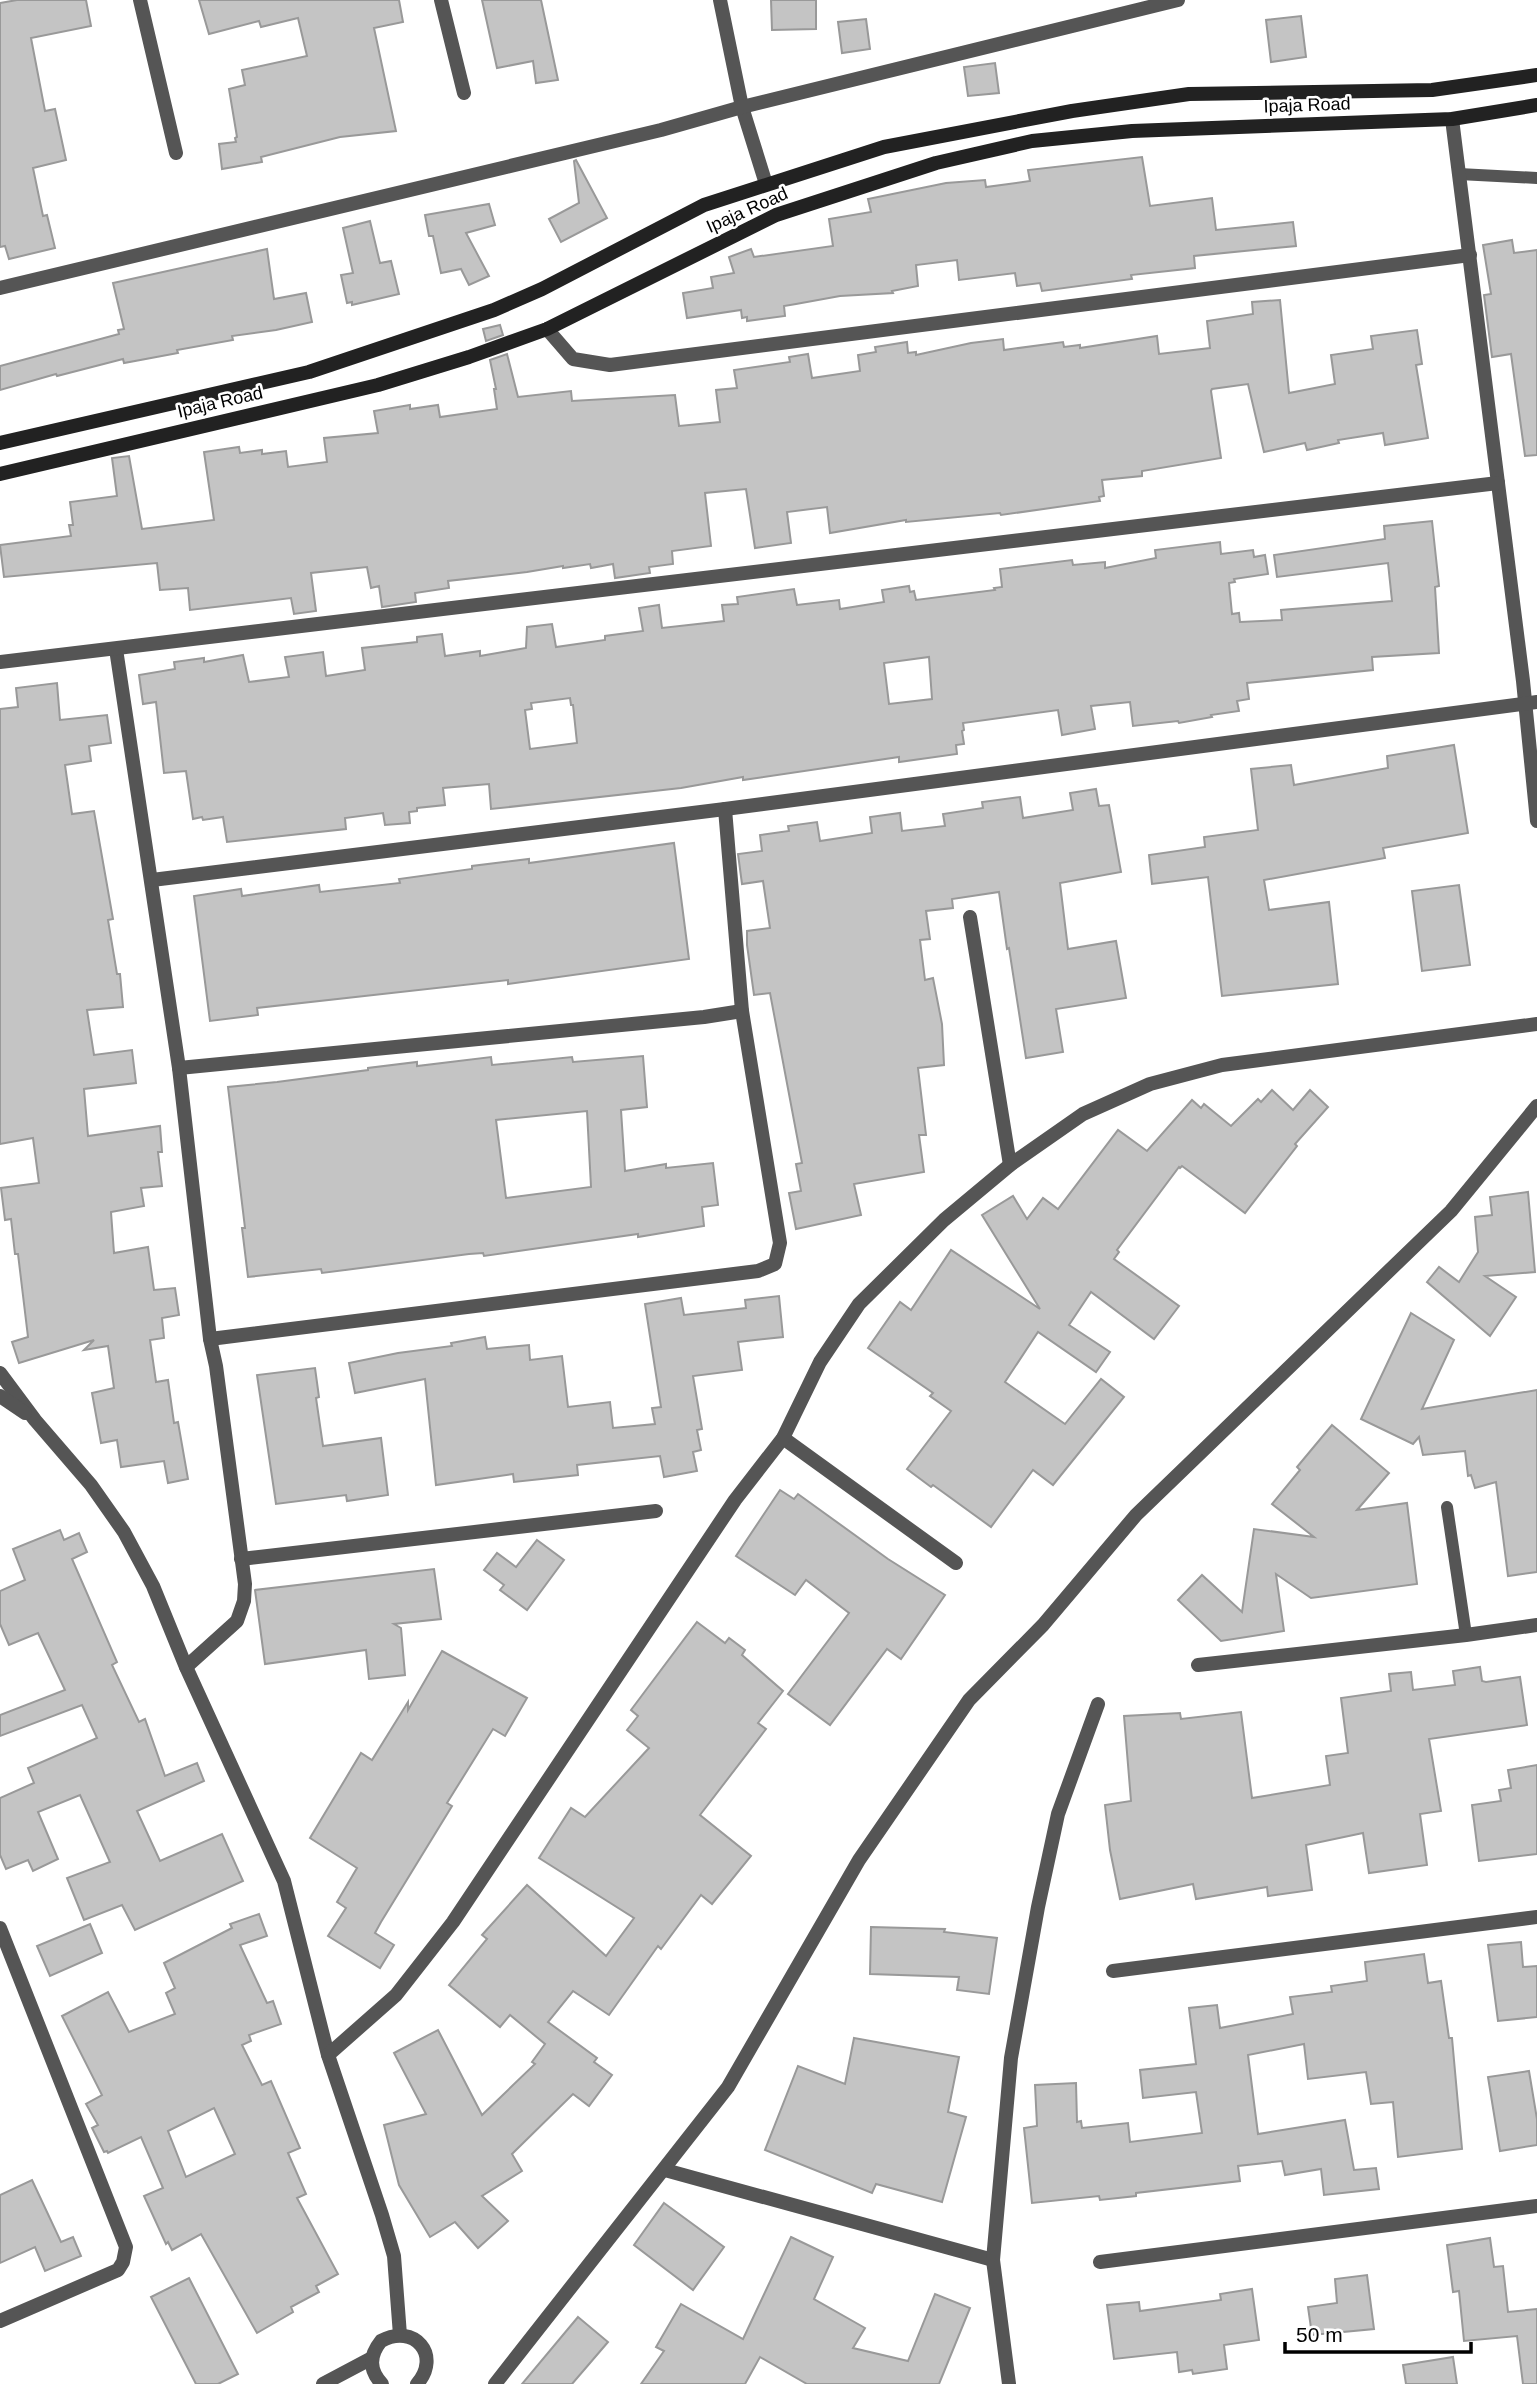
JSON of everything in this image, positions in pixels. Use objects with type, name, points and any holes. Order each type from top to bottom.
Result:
[{"type":"main road","name":"Ipaja Road","points":[[0,443],[309,372],[483,314],[542,289],[704,205],[884,148],[1072,111],[1189,94],[1432,90],[1537,75]]},
{"type":"main road","name":"Ipaja Road","points":[[0,474],[378,385],[469,357],[547,329],[776,215],[936,163],[1032,141],[1132,131],[1452,119],[1537,105]]},
{"type":"street","points":[[140,0],[176,153]]},
{"type":"street","points":[[441,0],[464,93]]},
{"type":"street","points":[[720,0],[742,107],[766,184]]},
{"type":"street","points":[[0,288],[648,134],[742,107],[1178,0]]},
{"type":"street","points":[[1452,119],[1498,483],[1531,703],[1537,821]]},
{"type":"street","points":[[547,329],[573,359],[610,365],[1470,255]]},
{"type":"street","points":[[0,662],[1498,483]]},
{"type":"street","points":[[116,649],[179,1069],[210,1339],[216,1366],[245,1584],[244,1601],[237,1621],[186,1667]]},
{"type":"street","points":[[152,880],[725,809],[1531,703]]},
{"type":"street","points":[[210,1339],[758,1271],[775,1265],[780,1243],[742,1011],[725,809]]},
{"type":"street","points":[[970,917],[1010,1165]]},
{"type":"street","points":[[179,1069],[690,1019],[742,1011]]},
{"type":"street","points":[[328,2054],[396,1995],[453,1922],[735,1500],[783,1438],[820,1363],[859,1304],[944,1220],[1010,1165],[1083,1114],[1150,1084],[1222,1065],[1537,1024]]},
{"type":"street","points":[[495,2384],[728,2087],[859,1860],[969,1700],[1043,1625],[1136,1515],[1451,1211],[1537,1106]]},
{"type":"street","points":[[0,1373],[91,1485],[124,1532],[153,1586],[186,1667],[284,1881],[328,2054],[394,2256],[400,2335]]},
{"type":"street","points":[[0,1396],[35,1419]]},
{"type":"street","points":[[783,1438],[956,1563]]},
{"type":"street","points":[[241,1559],[656,1511]]},
{"type":"street","points":[[1198,1665],[1537,1625]]},
{"type":"street","points":[[1009,2384],[993,2260],[1011,2058],[1058,1814],[1098,1704]]},
{"type":"street","points":[[1113,1970],[1537,1917]]},
{"type":"street","points":[[0,1928],[126,2247],[118,2270],[0,2320]]},
{"type":"street","points":[[665,2170],[993,2260]]},
{"type":"street","points":[[1100,2262],[1537,2206]]},
{"type":"street","points":[[323,2384],[372,2358],[381,2341],[400,2335],[417,2341],[427,2358],[424,2376],[417,2384]]},
{"type":"street","points":[[372,2358],[375,2376],[382,2384]]},
{"type":"lane","points":[[1459,174],[1537,178]]},
{"type":"lane","points":[[1447,1507],[1466,1635]]},
{"type":"building","points":[[17,0],[86,0],[91,26],[31,38],[45,111],[55,109],[66,160],[33,168],[43,216],[47,215],[55,248],[9,259],[5,246],[0,247],[0,3]]},
{"type":"building","points":[[199,0],[399,0],[403,22],[374,28],[396,131],[340,137],[261,157],[262,162],[222,169],[219,144],[236,142],[237,137],[229,89],[245,85],[242,70],[307,56],[298,18],[261,27],[259,21],[209,34]]},
{"type":"building","points":[[482,0],[541,0],[558,80],[536,83],[533,61],[497,68]]},
{"type":"building","points":[[771,0],[816,0],[816,29],[772,30]]},
{"type":"building","points":[[1301,16],[1306,57],[1271,62],[1266,20]]},
{"type":"building","points":[[866,19],[870,49],[842,53],[838,22]]},
{"type":"building","points":[[995,63],[999,93],[968,96],[964,67]]},
{"type":"building","points":[[1142,157],[1150,206],[1212,198],[1216,230],[1293,222],[1296,246],[1194,256],[1195,268],[1131,275],[1132,279],[1042,291],[1040,283],[1017,286],[1015,273],[959,280],[957,260],[916,265],[918,286],[892,291],[893,293],[840,296],[784,306],[785,316],[747,321],[747,317],[742,318],[741,310],[687,318],[683,293],[713,288],[711,277],[734,273],[729,257],[751,249],[754,257],[833,246],[829,219],[871,212],[868,199],[946,183],[985,180],[986,187],[1030,181],[1028,170]]},
{"type":"building","points":[[576,160],[607,218],[561,242],[549,219],[579,203]]},
{"type":"building","points":[[489,204],[495,225],[466,233],[489,276],[469,285],[461,269],[441,273],[433,236],[429,236],[425,215]]},
{"type":"building","points":[[370,221],[380,263],[391,261],[399,294],[352,305],[352,302],[347,303],[341,275],[353,273],[343,228]]},
{"type":"building","points":[[1512,240],[1514,253],[1537,250],[1537,455],[1525,456],[1511,354],[1492,357],[1484,295],[1491,294],[1483,245]]},
{"type":"building","points":[[267,249],[274,299],[306,293],[312,322],[232,336],[233,340],[177,350],[178,353],[124,363],[123,359],[0,390],[0,366],[119,334],[118,330],[124,329],[113,283]]},
{"type":"building","points":[[1280,300],[1289,393],[1335,384],[1331,355],[1373,349],[1371,336],[1417,330],[1422,364],[1416,365],[1428,438],[1385,445],[1383,433],[1338,440],[1339,443],[1307,450],[1305,443],[1264,452],[1248,384],[1211,391],[1221,458],[1142,471],[1142,476],[1102,480],[1104,496],[1099,497],[1100,501],[1001,515],[906,520],[830,533],[827,507],[787,512],[791,543],[755,548],[746,489],[705,493],[711,546],[672,551],[673,564],[649,567],[650,573],[615,578],[613,564],[591,568],[590,564],[563,566],[448,581],[449,588],[415,593],[416,602],[382,607],[379,586],[371,588],[367,567],[311,573],[316,611],[294,614],[291,598],[190,610],[188,588],[160,590],[157,563],[4,577],[0,545],[71,536],[69,525],[73,525],[70,502],[117,496],[112,458],[129,456],[142,529],[214,520],[204,452],[239,447],[240,453],[286,451],[288,467],[327,462],[324,438],[378,433],[374,411],[410,405],[410,409],[438,405],[440,417],[497,409],[490,360],[507,354],[518,397],[571,391],[572,401],[675,395],[679,426],[720,422],[716,390],[737,388],[734,370],[790,362],[789,357],[808,354],[812,378],[860,371],[858,355],[876,352],[875,347],[907,342],[908,353],[916,352],[916,355],[1003,339],[1004,350],[1063,342],[1064,347],[1080,345],[1080,348],[1157,336],[1159,354],[1210,348],[1207,321],[1253,314],[1252,302]]},
{"type":"building","points":[[500,325],[503,335],[486,341],[483,329]]},
{"type":"building","points":[[1432,521],[1439,586],[1435,587],[1439,653],[1372,657],[1373,670],[1247,683],[1249,699],[1237,701],[1239,711],[1179,723],[1133,726],[1130,702],[1091,706],[1095,729],[1062,735],[1058,710],[963,723],[964,744],[956,745],[957,754],[899,762],[899,757],[743,780],[743,777],[681,788],[491,809],[489,784],[443,788],[445,805],[417,808],[417,811],[409,812],[410,823],[385,825],[383,813],[345,818],[346,829],[227,842],[223,817],[193,819],[186,771],[164,773],[156,702],[143,704],[139,675],[175,669],[174,662],[204,658],[204,662],[243,655],[249,682],[289,677],[285,657],[323,652],[326,676],[365,670],[362,648],[417,642],[417,637],[442,634],[445,656],[480,651],[480,656],[526,648],[527,627],[552,624],[556,647],[643,631],[639,608],[659,605],[662,628],[724,621],[722,605],[738,604],[737,597],[794,589],[797,605],[839,600],[840,609],[884,602],[882,590],[909,586],[910,592],[914,591],[916,600],[995,590],[994,588],[1002,587],[1000,569],[1072,560],[1073,565],[1105,562],[1105,568],[1156,558],[1155,550],[1220,542],[1221,554],[1253,550],[1254,557],[1265,555],[1268,574],[1234,579],[1235,582],[1229,583],[1232,614],[1239,613],[1240,622],[1282,620],[1281,610],[1392,601],[1388,563],[1277,577],[1274,555],[1385,539],[1384,526]],"holes":[[[929,657],[932,699],[889,704],[884,663]],[[570,698],[577,743],[530,749],[525,710],[532,709],[531,703]]]},
{"type":"building","points":[[57,683],[60,720],[107,715],[111,743],[89,746],[91,761],[65,765],[72,814],[94,811],[113,919],[108,920],[117,974],[120,974],[123,1007],[87,1010],[94,1055],[132,1050],[136,1083],[84,1089],[88,1136],[160,1126],[162,1152],[158,1152],[162,1186],[141,1188],[144,1206],[111,1212],[114,1253],[148,1247],[154,1290],[175,1288],[179,1315],[162,1318],[164,1338],[150,1340],[156,1382],[168,1380],[174,1423],[178,1422],[188,1479],[168,1483],[164,1461],[121,1467],[117,1440],[101,1443],[92,1393],[114,1388],[108,1346],[84,1350],[94,1340],[19,1363],[12,1342],[28,1337],[18,1254],[15,1254],[11,1219],[5,1220],[1,1188],[39,1183],[33,1138],[0,1144],[0,709],[18,707],[16,688]]},
{"type":"building","points":[[1454,745],[1468,833],[1383,848],[1385,858],[1264,880],[1269,910],[1329,902],[1338,984],[1222,996],[1208,877],[1152,884],[1149,855],[1205,847],[1204,837],[1258,830],[1251,769],[1291,765],[1294,785],[1388,768],[1387,756]]},
{"type":"building","points":[[1096,789],[1099,806],[1109,805],[1121,872],[1060,883],[1068,949],[1116,941],[1126,998],[1056,1009],[1063,1052],[1026,1058],[999,892],[952,899],[953,908],[926,911],[930,939],[920,940],[925,980],[933,978],[942,1024],[944,1065],[918,1068],[926,1135],[919,1135],[924,1172],[854,1184],[861,1215],[796,1229],[789,1193],[801,1191],[796,1164],[802,1163],[770,993],[754,995],[747,945],[747,931],[770,928],[763,881],[742,884],[738,854],[762,851],[760,835],[789,831],[788,826],[817,822],[820,841],[872,833],[870,817],[900,813],[902,831],[945,826],[943,814],[983,808],[982,802],[1020,797],[1023,818],[1073,810],[1070,793]]},
{"type":"building","points":[[674,843],[689,959],[508,984],[508,980],[257,1008],[258,1015],[210,1021],[194,896],[241,889],[242,896],[319,885],[320,892],[400,883],[399,879],[472,869],[472,866],[529,859],[529,863]]},
{"type":"building","points":[[1459,885],[1470,965],[1422,971],[1412,891]]},
{"type":"building","points":[[643,1056],[647,1107],[621,1110],[625,1171],[666,1164],[666,1168],[713,1163],[718,1205],[702,1207],[704,1226],[484,1256],[483,1253],[469,1254],[322,1273],[321,1269],[248,1277],[242,1228],[245,1228],[228,1087],[417,1062],[417,1066],[491,1057],[492,1065],[572,1057],[573,1062]],"holes":[[[587,1111],[591,1187],[506,1198],[496,1120]]]},
{"type":"building","points":[[1272,1090],[1293,1110],[1310,1090],[1328,1107],[1295,1144],[1297,1146],[1245,1213],[1182,1166],[1117,1250],[1119,1252],[1114,1259],[1179,1306],[1154,1339],[1091,1292],[1069,1325],[1110,1352],[1096,1372],[1038,1332],[1005,1382],[1065,1424],[1101,1379],[1124,1397],[1053,1485],[1033,1470],[991,1527],[907,1469],[951,1411],[930,1396],[933,1393],[868,1348],[900,1302],[911,1310],[951,1250],[1040,1309],[982,1215],[1013,1196],[1027,1219],[1043,1198],[1058,1209],[1118,1130],[1147,1151],[1192,1100],[1201,1108],[1204,1104],[1231,1126],[1258,1099],[1261,1102]]},
{"type":"building","points":[[1528,1192],[1535,1272],[1485,1276],[1516,1297],[1490,1336],[1427,1282],[1439,1267],[1459,1282],[1478,1252],[1475,1217],[1492,1215],[1490,1197]]},
{"type":"building","points":[[779,1296],[783,1337],[738,1342],[742,1370],[693,1376],[702,1429],[697,1430],[701,1450],[693,1452],[697,1471],[664,1477],[660,1456],[577,1465],[578,1475],[514,1482],[513,1474],[436,1485],[425,1379],[355,1393],[349,1363],[452,1346],[451,1343],[485,1337],[487,1349],[529,1345],[530,1360],[562,1356],[568,1407],[610,1402],[613,1428],[655,1424],[652,1408],[661,1407],[645,1304],[681,1298],[684,1315],[746,1308],[745,1300]]},
{"type":"building","points":[[1411,1313],[1454,1340],[1422,1409],[1537,1390],[1537,1572],[1508,1576],[1496,1482],[1475,1488],[1471,1475],[1468,1476],[1465,1451],[1423,1455],[1419,1437],[1413,1444],[1361,1419]]},
{"type":"building","points":[[315,1368],[323,1446],[381,1438],[388,1495],[347,1501],[346,1495],[276,1504],[257,1375]]},
{"type":"building","points":[[1332,1425],[1389,1473],[1357,1510],[1407,1503],[1417,1584],[1311,1598],[1276,1574],[1284,1631],[1221,1641],[1178,1600],[1202,1575],[1242,1612],[1254,1529],[1314,1537],[1272,1504],[1300,1470],[1297,1467]]},
{"type":"building","points":[[780,1490],[794,1499],[798,1494],[888,1559],[945,1595],[901,1659],[887,1649],[830,1725],[788,1694],[849,1613],[806,1580],[795,1595],[736,1556]]},
{"type":"building","points":[[60,1530],[64,1540],[79,1533],[87,1552],[72,1559],[117,1662],[112,1665],[139,1722],[145,1719],[165,1776],[197,1763],[204,1781],[137,1811],[160,1861],[222,1834],[243,1881],[135,1930],[122,1905],[84,1920],[67,1878],[110,1862],[80,1795],[38,1812],[58,1859],[33,1871],[28,1860],[6,1869],[0,1855],[0,1798],[34,1783],[28,1768],[97,1738],[82,1705],[0,1736],[0,1715],[65,1690],[38,1633],[9,1645],[0,1624],[0,1591],[25,1580],[13,1549]]},
{"type":"building","points":[[537,1540],[564,1560],[527,1610],[500,1590],[504,1585],[484,1570],[497,1553],[516,1567]]},
{"type":"building","points":[[434,1569],[441,1619],[394,1624],[401,1628],[405,1675],[369,1679],[366,1650],[265,1664],[255,1590]]},
{"type":"building","points":[[697,1622],[725,1643],[729,1638],[745,1650],[742,1655],[783,1691],[758,1723],[766,1729],[700,1815],[751,1856],[712,1904],[701,1895],[661,1949],[658,1946],[609,2015],[573,1991],[548,2022],[597,2058],[594,2062],[612,2075],[589,2106],[573,2094],[512,2154],[522,2171],[482,2196],[508,2221],[478,2248],[455,2222],[430,2237],[399,2185],[384,2125],[426,2114],[394,2053],[438,2030],[482,2115],[535,2064],[532,2062],[545,2044],[510,2015],[500,2027],[449,1985],[487,1939],[482,1935],[527,1885],[606,1956],[634,1918],[539,1858],[571,1808],[585,1817],[649,1748],[627,1730],[638,1716],[631,1710]]},
{"type":"building","points":[[442,1651],[527,1698],[505,1736],[493,1729],[447,1803],[452,1806],[375,1933],[394,1945],[380,1968],[328,1936],[346,1908],[337,1902],[357,1868],[310,1838],[361,1753],[372,1760],[408,1702],[408,1710]]},
{"type":"building","points":[[1480,1667],[1482,1681],[1486,1682],[1520,1677],[1527,1725],[1429,1739],[1441,1811],[1420,1814],[1427,1865],[1369,1873],[1363,1833],[1306,1845],[1312,1890],[1268,1896],[1267,1887],[1196,1899],[1193,1884],[1120,1899],[1110,1850],[1105,1805],[1131,1801],[1124,1716],[1180,1713],[1181,1719],[1241,1712],[1252,1798],[1330,1785],[1326,1756],[1348,1753],[1341,1698],[1391,1691],[1389,1674],[1411,1672],[1413,1690],[1455,1685],[1453,1671]]},
{"type":"building","points":[[1537,1765],[1537,1854],[1479,1861],[1472,1805],[1501,1801],[1499,1790],[1511,1788],[1508,1770]]},
{"type":"building","points":[[259,1914],[267,1936],[240,1945],[267,2003],[273,2001],[281,2024],[249,2035],[251,2041],[242,2045],[262,2085],[271,2081],[300,2148],[288,2153],[306,2194],[297,2198],[338,2274],[316,2286],[319,2292],[291,2307],[293,2312],[257,2333],[201,2234],[172,2250],[168,2242],[166,2244],[144,2196],[163,2188],[141,2137],[108,2153],[104,2152],[92,2128],[98,2125],[86,2104],[102,2095],[62,2016],[108,1992],[129,2032],[175,2014],[166,1993],[175,1988],[164,1963],[232,1928],[230,1924]],"holes":[[[214,2108],[235,2154],[186,2177],[168,2131]]]},
{"type":"building","points":[[90,1924],[102,1953],[50,1976],[37,1946]]},
{"type":"building","points":[[871,1927],[945,1929],[944,1932],[997,1938],[989,1994],[957,1990],[959,1977],[870,1974]]},
{"type":"building","points":[[1521,1942],[1523,1967],[1537,1966],[1537,2017],[1498,2021],[1488,1945]]},
{"type":"building","points":[[1424,1954],[1428,1983],[1441,1981],[1449,2038],[1452,2038],[1462,2149],[1398,2157],[1393,2102],[1371,2104],[1366,2072],[1308,2079],[1304,2044],[1248,2055],[1258,2134],[1345,2120],[1354,2170],[1376,2168],[1379,2189],[1324,2195],[1321,2169],[1285,2175],[1282,2161],[1238,2166],[1240,2181],[1100,2200],[1099,2196],[1032,2203],[1024,2128],[1037,2126],[1035,2085],[1076,2083],[1077,2122],[1081,2121],[1082,2128],[1128,2123],[1130,2142],[1202,2133],[1196,2092],[1143,2098],[1140,2070],[1196,2064],[1189,2008],[1217,2005],[1220,2028],[1293,2014],[1290,1997],[1332,1992],[1331,1986],[1367,1981],[1365,1962]]},
{"type":"building","points":[[854,2038],[959,2057],[948,2112],[966,2117],[942,2202],[876,2184],[872,2193],[765,2150],[798,2066],[845,2084]]},
{"type":"building","points":[[1529,2071],[1537,2119],[1537,2145],[1500,2151],[1488,2077]]},
{"type":"building","points":[[32,2180],[61,2242],[73,2237],[81,2256],[45,2271],[35,2247],[0,2263],[0,2195]]},
{"type":"building","points":[[664,2203],[724,2247],[693,2290],[634,2245]]},
{"type":"building","points":[[791,2237],[833,2257],[814,2299],[865,2328],[853,2348],[908,2361],[935,2294],[970,2308],[939,2384],[807,2384],[760,2357],[745,2384],[641,2384],[664,2351],[656,2347],[681,2304],[743,2339]]},
{"type":"building","points":[[1490,2238],[1494,2267],[1503,2266],[1508,2312],[1537,2309],[1537,2384],[1523,2384],[1517,2336],[1464,2341],[1459,2291],[1453,2292],[1447,2245]]},
{"type":"building","points":[[1367,2275],[1374,2329],[1312,2335],[1308,2307],[1337,2303],[1335,2279]]},
{"type":"building","points":[[189,2278],[238,2374],[218,2384],[196,2384],[151,2297]]},
{"type":"building","points":[[1252,2289],[1259,2340],[1224,2345],[1227,2369],[1193,2374],[1192,2370],[1179,2372],[1177,2352],[1114,2359],[1107,2305],[1139,2302],[1140,2311],[1221,2300],[1220,2294]]},
{"type":"building","points":[[578,2317],[608,2342],[572,2384],[522,2384]]},
{"type":"building","points":[[1453,2357],[1457,2384],[1406,2384],[1403,2365]]}]
